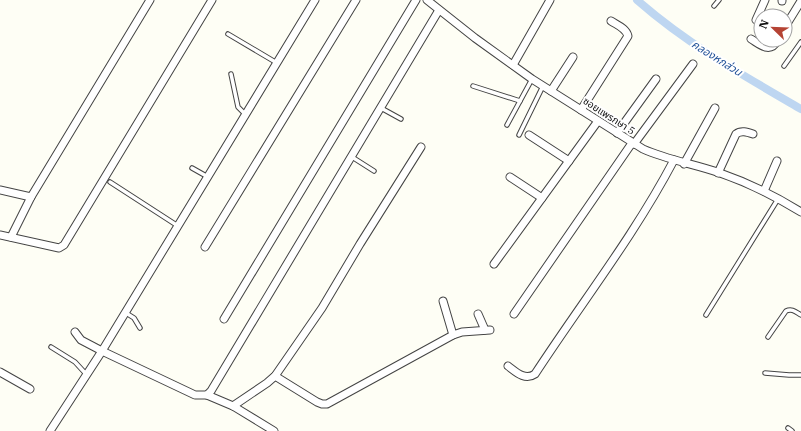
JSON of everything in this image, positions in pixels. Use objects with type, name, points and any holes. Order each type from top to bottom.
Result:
[{"type":"street","points":[[11,237],[31,197],[150,0]]},
{"type":"street","points":[[0,236],[11,237],[59,248],[64,245],[212,0]]},
{"type":"street","points":[[50,431],[126,313],[315,0]]},
{"type":"street","points":[[205,247],[356,0]]},
{"type":"street","points":[[224,319],[416,0]]},
{"type":"street","points":[[513,65],[550,0]]},
{"type":"street","name":"ซอยแพรกษา 5","points":[[429,1],[513,65],[633,143],[657,155],[684,164],[718,172],[779,198],[801,212]]},
{"type":"street","points":[[793,14],[801,1]]},
{"type":"street","points":[[207,395],[218,380],[439,10]]},
{"type":"street","points":[[581,110],[628,36],[624,29],[611,21]]},
{"type":"street","points":[[551,91],[573,57]]},
{"type":"street","points":[[514,314],[633,143],[693,64]]},
{"type":"street","points":[[617,133],[656,79]]},
{"type":"street","points":[[684,164],[714,108]]},
{"type":"street","points":[[494,264],[598,121]]},
{"type":"street","points":[[718,172],[738,131],[753,134]]},
{"type":"street","points":[[528,135],[569,161]]},
{"type":"street","points":[[233,406],[275,376],[322,308],[421,147]]},
{"type":"street","points":[[508,366],[522,376],[527,377],[535,374],[625,243],[654,197],[674,160]]},
{"type":"street","points":[[764,191],[777,161]]},
{"type":"street","points":[[510,177],[542,198]]},
{"type":"street","points":[[0,190],[31,197]]},
{"type":"street","points":[[443,301],[452,332]]},
{"type":"street","points":[[275,376],[322,404],[327,404],[452,332],[488,330],[478,314]]},
{"type":"street","points":[[75,332],[81,340],[102,351],[196,395],[207,395],[233,406],[274,431]]},
{"type":"street","points":[[0,372],[30,389]]},
{"type":"lane","points":[[714,6],[720,0]]},
{"type":"lane","points":[[228,34],[277,63]]},
{"type":"lane","points":[[784,66],[801,42]]},
{"type":"lane","points":[[231,74],[238,107],[246,115]]},
{"type":"lane","points":[[507,125],[532,78]]},
{"type":"lane","points":[[473,86],[520,101]]},
{"type":"lane","points":[[519,136],[544,86]]},
{"type":"lane","points":[[381,108],[401,119]]},
{"type":"lane","points":[[352,157],[374,170]]},
{"type":"lane","points":[[192,168],[208,177]]},
{"type":"lane","points":[[110,182],[178,226]]},
{"type":"lane","points":[[706,315],[779,198]]},
{"type":"lane","points":[[768,337],[786,311],[789,309],[801,315]]},
{"type":"lane","points":[[126,313],[134,318],[140,328]]},
{"type":"lane","points":[[51,347],[75,362],[87,375]]},
{"type":"lane","points":[[765,373],[801,375]]},
{"type":"lane","points":[[788,428],[792,431]]},
{"type":"waterway","name":"คลองหกส่วน","points":[[637,0],[676,31],[716,59],[801,109]]}]
